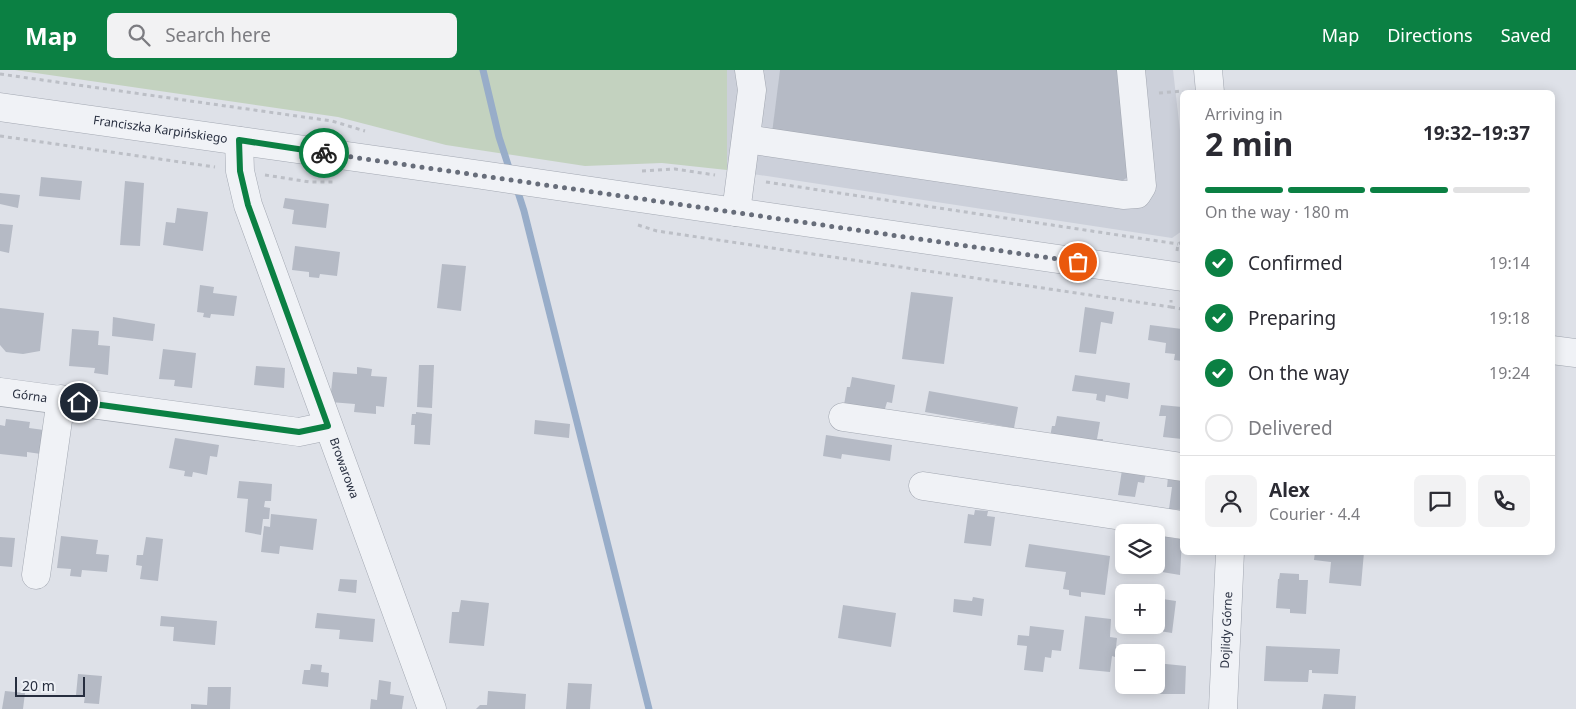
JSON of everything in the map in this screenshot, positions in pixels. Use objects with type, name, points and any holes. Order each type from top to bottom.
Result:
[{"type":"street","points":[[736,212],[752,90],[749,70]]},
{"type":"street","points":[[746,139],[1123,195],[1137,194],[1142,186],[1131,70]]},
{"type":"street","points":[[1208,70],[1210,90]]},
{"type":"street","name":"Franciszka Karpińskiego","points":[[0,107],[1180,277]]},
{"type":"street","name":"Browarowa","points":[[239,140],[240,171],[248,205],[432,709]]},
{"type":"street","points":[[1555,350],[1576,353]]},
{"type":"street","name":"Górna","points":[[0,392],[299,432],[328,426]]},
{"type":"street","points":[[36,575],[61,399]]},
{"type":"street","points":[[843,417],[1180,467]]},
{"type":"street","points":[[923,486],[1180,525]]},
{"type":"street","name":"Dojlidy Górne","points":[[1223,709],[1230,555]]},
{"type":"path","points":[[0,74],[332,121],[368,132]]},
{"type":"path","points":[[1158,93],[1180,91]]},
{"type":"path","points":[[0,136],[310,182],[338,182]]},
{"type":"path","points":[[636,171],[675,169],[1178,244]]},
{"type":"path","points":[[1171,307],[1180,309]]},
{"type":"shaded area","points":[[727,70],[1173,70],[1180,131],[1180,232],[1172,238],[727,170]]},
{"type":"green space","points":[[15,70],[727,70],[727,170],[662,163],[585,166],[446,145],[338,117]]},
{"type":"building","points":[[780,70],[1119,70],[1129,176],[1118,184],[772,133]]},
{"type":"building","points":[[41,177],[82,181],[80,200],[39,196]]},
{"type":"building","points":[[125,181],[144,183],[140,246],[120,245]]},
{"type":"building","points":[[0,193],[20,195],[18,208],[0,204]]},
{"type":"building","points":[[285,198],[329,204],[326,228],[292,224],[294,210],[283,208]]},
{"type":"building","points":[[177,208],[208,212],[203,251],[163,245],[166,222],[175,223]]},
{"type":"building","points":[[0,224],[13,225],[9,253],[0,251]]},
{"type":"building","points":[[295,246],[340,252],[337,276],[320,274],[319,278],[309,277],[309,272],[292,270]]},
{"type":"building","points":[[442,264],[466,266],[461,311],[437,308]]},
{"type":"building","points":[[200,285],[214,287],[213,293],[237,296],[234,316],[211,314],[210,318],[203,317],[204,313],[197,312]]},
{"type":"building","points":[[911,292],[953,297],[944,364],[902,359]]},
{"type":"building","points":[[1085,307],[1114,312],[1112,324],[1101,322],[1096,354],[1079,352]]},
{"type":"building","points":[[0,308],[44,313],[40,351],[23,354],[6,352],[0,345]]},
{"type":"building","points":[[113,317],[155,324],[153,341],[112,336]]},
{"type":"building","points":[[1150,325],[1180,329],[1180,361],[1174,360],[1175,354],[1165,353],[1166,343],[1148,340]]},
{"type":"building","points":[[72,329],[99,331],[98,345],[110,346],[108,375],[94,373],[95,368],[69,366]]},
{"type":"building","points":[[163,349],[196,353],[192,388],[174,386],[175,380],[159,379]]},
{"type":"building","points":[[419,365],[434,365],[432,408],[417,407]]},
{"type":"building","points":[[256,366],[285,368],[284,388],[254,385]]},
{"type":"building","points":[[357,367],[372,369],[371,376],[387,377],[384,407],[376,406],[376,414],[354,412],[355,404],[330,402],[333,372],[357,374]]},
{"type":"building","points":[[1075,375],[1130,383],[1128,399],[1106,395],[1105,402],[1096,400],[1097,394],[1072,391]]},
{"type":"building","points":[[852,377],[895,385],[892,403],[887,402],[884,412],[844,405],[847,387],[850,387]]},
{"type":"building","points":[[929,391],[1018,407],[1014,428],[925,412]]},
{"type":"building","points":[[1161,405],[1180,407],[1180,439],[1163,437],[1166,416],[1159,416]]},
{"type":"building","points":[[416,412],[432,414],[430,445],[414,444],[415,425],[411,425],[412,414],[416,414]]},
{"type":"building","points":[[1057,416],[1100,422],[1097,439],[1103,439],[1101,451],[1049,443],[1052,426],[1055,426]]},
{"type":"building","points":[[6,419],[30,422],[29,428],[44,430],[41,454],[27,452],[27,457],[0,454],[0,425],[5,426]]},
{"type":"building","points":[[535,420],[570,424],[569,438],[534,434]]},
{"type":"building","points":[[826,435],[892,445],[890,461],[842,454],[841,459],[823,456]]},
{"type":"building","points":[[175,438],[219,445],[217,457],[210,456],[207,475],[193,472],[192,477],[184,476],[185,471],[169,468]]},
{"type":"building","points":[[1122,470],[1146,473],[1144,483],[1138,482],[1135,497],[1118,495]]},
{"type":"building","points":[[1168,477],[1180,479],[1180,510],[1169,509],[1172,487],[1167,487]]},
{"type":"building","points":[[239,481],[272,484],[271,501],[265,501],[264,507],[270,508],[269,519],[263,519],[261,535],[245,532],[248,499],[237,498]]},
{"type":"building","points":[[975,510],[988,511],[987,516],[995,517],[991,546],[964,543],[968,514],[974,515]]},
{"type":"building","points":[[271,514],[317,519],[313,550],[280,546],[279,554],[261,552],[264,526],[270,527]]},
{"type":"building","points":[[1165,530],[1172,531],[1171,538],[1180,539],[1180,575],[1165,572]]},
{"type":"building","points":[[61,536],[98,540],[96,554],[109,555],[107,572],[82,570],[81,577],[70,576],[71,569],[57,568]]},
{"type":"building","points":[[0,537],[15,538],[12,567],[0,566]]},
{"type":"building","points":[[146,537],[163,539],[158,581],[140,579],[142,566],[136,565],[137,555],[143,555]]},
{"type":"building","points":[[1029,544],[1110,556],[1105,595],[1081,592],[1081,597],[1069,595],[1069,590],[1063,589],[1066,572],[1025,567]]},
{"type":"building","points":[[1315,555],[1364,555],[1361,586],[1329,583],[1331,562],[1314,560]]},
{"type":"building","points":[[1280,573],[1299,574],[1299,580],[1308,580],[1306,614],[1290,613],[1290,609],[1276,608]]},
{"type":"building","points":[[340,579],[357,580],[356,593],[338,591]]},
{"type":"building","points":[[973,597],[984,599],[982,616],[953,612],[954,599],[972,601]]},
{"type":"building","points":[[1165,599],[1176,601],[1172,633],[1165,632]]},
{"type":"building","points":[[461,600],[489,603],[484,646],[449,643],[452,612],[459,612]]},
{"type":"building","points":[[843,605],[896,613],[891,647],[838,638]]},
{"type":"building","points":[[317,613],[375,619],[373,642],[339,639],[340,630],[315,628]]},
{"type":"building","points":[[161,616],[217,621],[215,645],[173,641],[174,627],[160,626]]},
{"type":"building","points":[[1085,616],[1111,619],[1110,637],[1117,638],[1115,657],[1112,656],[1110,672],[1079,669]]},
{"type":"building","points":[[1030,626],[1064,630],[1061,651],[1052,650],[1051,658],[1045,657],[1043,672],[1024,670],[1027,646],[1017,645],[1018,635],[1029,636]]},
{"type":"building","points":[[1266,646],[1340,649],[1338,674],[1312,673],[1312,670],[1309,670],[1308,682],[1264,681]]},
{"type":"building","points":[[311,664],[322,665],[321,672],[329,673],[328,687],[302,684],[304,670],[310,670]]},
{"type":"building","points":[[1165,664],[1186,666],[1185,694],[1165,694]]},
{"type":"building","points":[[78,674],[102,676],[99,704],[84,703],[85,696],[76,695]]},
{"type":"building","points":[[379,680],[391,682],[390,694],[404,696],[402,709],[370,709],[371,699],[377,700]]},
{"type":"building","points":[[568,683],[592,684],[590,709],[566,709]]},
{"type":"building","points":[[208,687],[231,687],[230,709],[191,709],[191,704],[207,705]]},
{"type":"building","points":[[5,691],[25,693],[23,709],[2,709]]},
{"type":"building","points":[[488,691],[526,694],[525,709],[476,709],[480,705],[487,705]]},
{"type":"building","points":[[1324,694],[1356,696],[1355,709],[1322,709]]},
{"type":"waterway","points":[[483,70],[499,137],[511,174]]},
{"type":"waterway","points":[[516,186],[524,211],[649,709]]},
{"type":"way so far","points":[[324,153],[1078,262]]},
{"type":"route","points":[[79,402],[299,432],[328,426],[248,205],[240,171],[239,140],[324,153]]}]
